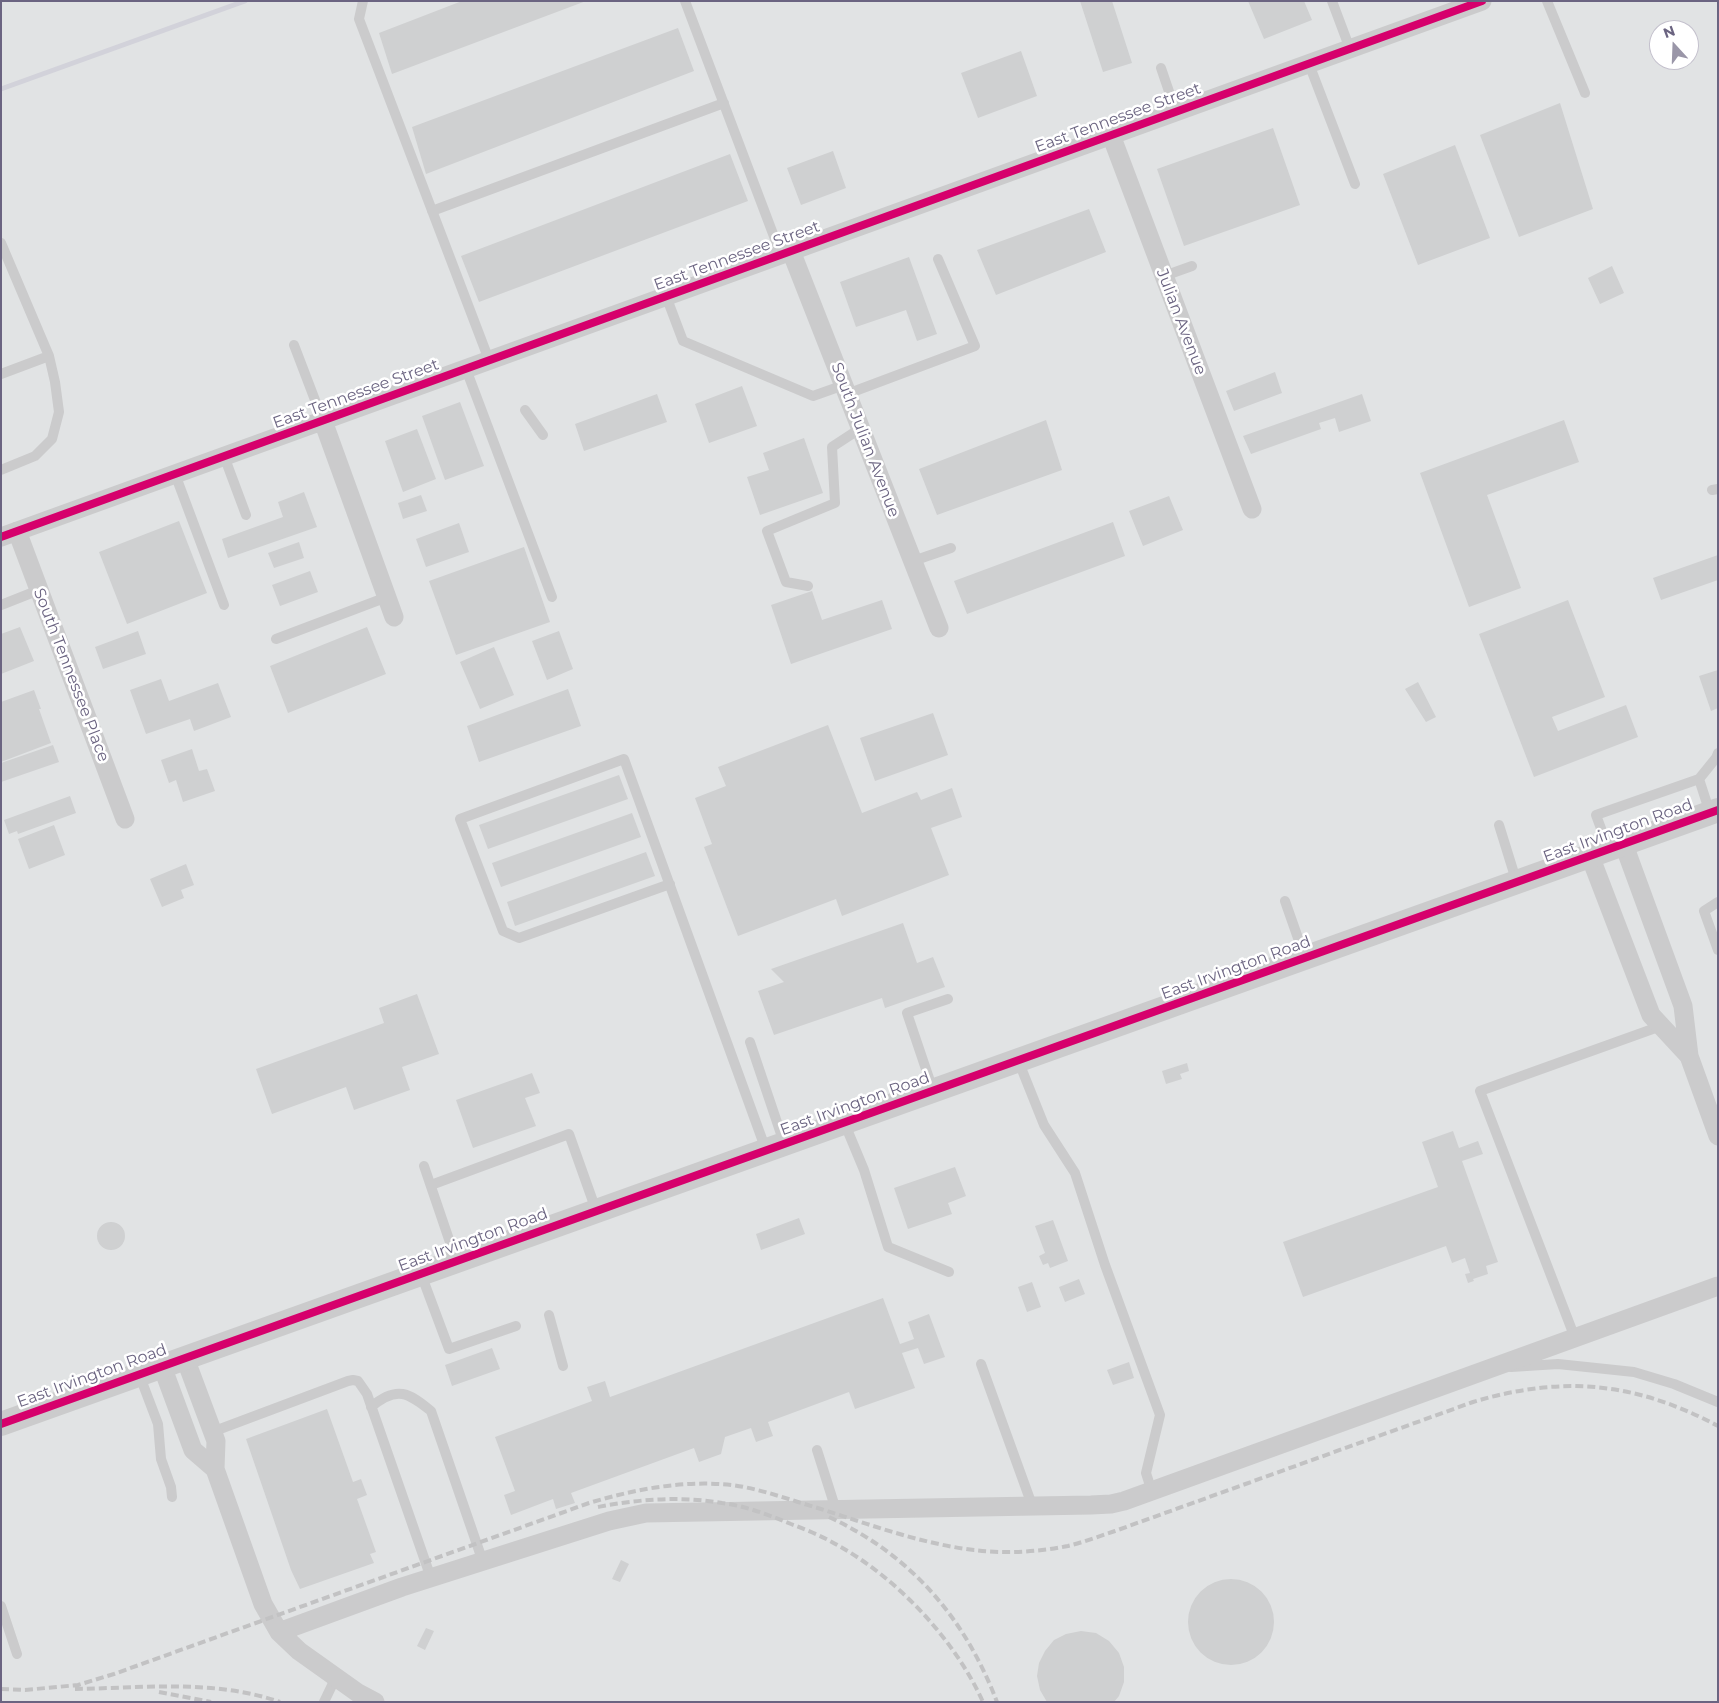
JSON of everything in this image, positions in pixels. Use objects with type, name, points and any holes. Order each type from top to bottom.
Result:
[{"type":"street","name":"East Tennessee Street","points":[[9,534],[1482,1]]},
{"type":"street","name":"Julian Avenue","points":[[1111,135],[1252,509]]},
{"type":"street","name":"South Julian Avenue","points":[[786,253],[846,389],[939,628]]},
{"type":"street","points":[[323,420],[394,617]]},
{"type":"street","name":"South Tennessee Place","points":[[9,534],[38,590],[125,819]]},
{"type":"street","name":"East Irvington Road","points":[[1,1424],[1714,811]]},
{"type":"street","points":[[1608,850],[1651,1015],[1689,1056]]},
{"type":"street","points":[[1608,850],[1683,1006],[1689,1056],[1718,1136]]},
{"type":"street","points":[[279,1632],[402,1587],[609,1521],[646,1513],[1111,1504],[1152,1492],[1718,1286]]},
{"type":"street","points":[[184,1358],[216,1441],[215,1469],[263,1604],[279,1632],[299,1651],[358,1693],[375,1702]]},
{"type":"street","points":[[162,1366],[193,1450],[215,1469]]},
{"type":"lane","points":[[363,1],[359,19],[489,360]]},
{"type":"lane","points":[[685,1],[724,103],[786,253]]},
{"type":"lane","points":[[1332,1],[1350,49]]},
{"type":"lane","points":[[1547,1],[1585,93]]},
{"type":"lane","points":[[1309,64],[1355,184]]},
{"type":"lane","points":[[1161,68],[1176,112]]},
{"type":"lane","points":[[432,211],[724,103]]},
{"type":"lane","points":[[1,243],[6,266],[49,356],[59,412],[52,439],[35,456],[1,470]]},
{"type":"lane","points":[[666,296],[683,341],[813,396],[846,389],[975,346],[938,259]]},
{"type":"lane","points":[[1164,276],[1192,266]]},
{"type":"lane","points":[[294,345],[323,420]]},
{"type":"lane","points":[[1,374],[49,356]]},
{"type":"lane","points":[[466,369],[552,597]]},
{"type":"lane","points":[[525,410],[543,435]]},
{"type":"lane","points":[[808,586],[786,582],[767,531],[836,503],[832,447],[861,428]]},
{"type":"lane","points":[[224,456],[246,514]]},
{"type":"lane","points":[[175,474],[224,605]]},
{"type":"lane","points":[[913,561],[950,548]]},
{"type":"lane","points":[[1,605],[38,590]]},
{"type":"lane","points":[[276,639],[387,597]]},
{"type":"lane","points":[[1608,850],[1596,815],[1699,779],[1718,753]]},
{"type":"lane","points":[[670,884],[519,938],[503,931],[460,819],[624,759],[670,884],[775,1147]]},
{"type":"lane","points":[[1699,779],[1714,811]]},
{"type":"lane","points":[[1499,825],[1517,882]]},
{"type":"lane","points":[[1285,901],[1305,958]]},
{"type":"lane","points":[[1718,902],[1704,911],[1718,950]]},
{"type":"lane","points":[[933,1090],[907,1013],[948,999]]},
{"type":"lane","points":[[1575,1338],[1480,1091],[1661,1026]]},
{"type":"lane","points":[[750,1042],[775,1147]]},
{"type":"lane","points":[[1018,1060],[1044,1125],[1075,1173],[1105,1265],[1160,1415],[1146,1474],[1152,1492]]},
{"type":"lane","points":[[844,1122],[864,1170],[888,1247],[950,1272]]},
{"type":"lane","points":[[431,1184],[570,1134],[596,1210]]},
{"type":"lane","points":[[424,1166],[456,1260]]},
{"type":"lane","points":[[420,1273],[449,1349],[516,1326]]},
{"type":"lane","points":[[548,1315],[563,1366]]},
{"type":"lane","points":[[980,1364],[1032,1505]]},
{"type":"lane","points":[[1487,1369],[1558,1364],[1634,1372],[1674,1384],[1718,1402]]},
{"type":"lane","points":[[139,1374],[158,1424],[161,1459],[171,1487],[172,1497]]},
{"type":"lane","points":[[212,1432],[353,1380],[358,1381],[363,1386],[371,1406],[431,1578]]},
{"type":"lane","points":[[371,1406],[380,1399],[402,1392],[413,1397],[431,1411],[483,1562]]},
{"type":"lane","points":[[817,1450],[836,1510]]},
{"type":"lane","points":[[1,1606],[17,1654]]},
{"type":"lane","points":[[324,1702],[336,1677]]},
{"type":"shaded area","points":[[1,1],[1718,1],[1718,1702],[1,1702]]},
{"type":"building","points":[[462,1],[586,1],[392,74],[379,33]]},
{"type":"building","points":[[1080,1],[1112,1],[1132,63],[1103,72]]},
{"type":"building","points":[[1248,1],[1304,1],[1312,20],[1264,39]]},
{"type":"building","points":[[678,28],[694,71],[426,174],[412,127]]},
{"type":"building","points":[[1021,51],[1037,96],[978,118],[961,73]]},
{"type":"building","points":[[1560,103],[1593,209],[1519,237],[1480,135]]},
{"type":"building","points":[[1273,128],[1300,205],[1184,246],[1157,169]]},
{"type":"building","points":[[1455,145],[1490,238],[1418,265],[1383,174]]},
{"type":"building","points":[[833,151],[846,188],[801,205],[787,168]]},
{"type":"building","points":[[730,154],[748,201],[479,302],[461,256]]},
{"type":"building","points":[[1089,209],[1106,252],[996,295],[977,250]]},
{"type":"building","points":[[909,257],[937,334],[917,341],[906,310],[856,327],[840,282]]},
{"type":"building","points":[[1612,266],[1624,293],[1600,304],[1588,278]]},
{"type":"building","points":[[1275,372],[1282,393],[1234,411],[1226,391]]},
{"type":"building","points":[[742,386],[757,426],[709,443],[695,404]]},
{"type":"building","points":[[657,394],[667,422],[584,451],[575,424]]},
{"type":"building","points":[[1362,394],[1371,421],[1339,432],[1335,418],[1319,423],[1321,429],[1251,454],[1243,436]]},
{"type":"building","points":[[460,402],[484,466],[445,480],[422,416]]},
{"type":"building","points":[[1046,420],[1062,470],[937,515],[919,469]]},
{"type":"building","points":[[1564,420],[1579,462],[1487,495],[1521,588],[1469,607],[1420,473]]},
{"type":"building","points":[[417,429],[436,479],[403,492],[385,441]]},
{"type":"building","points":[[804,438],[823,493],[760,515],[747,477],[769,470],[763,453]]},
{"type":"building","points":[[304,492],[317,527],[228,558],[222,539],[283,517],[278,502]]},
{"type":"building","points":[[421,495],[427,511],[403,519],[398,503]]},
{"type":"building","points":[[1169,496],[1183,530],[1143,546],[1129,511]]},
{"type":"building","points":[[179,521],[207,593],[127,624],[99,552]]},
{"type":"building","points":[[1113,522],[1125,556],[967,614],[954,581]]},
{"type":"building","points":[[459,523],[469,552],[426,567],[416,539]]},
{"type":"building","points":[[299,542],[304,558],[274,568],[268,553]]},
{"type":"building","points":[[524,547],[550,622],[456,655],[429,581]]},
{"type":"building","points":[[1718,555],[1718,580],[1661,600],[1653,578]]},
{"type":"building","points":[[310,571],[318,592],[280,606],[272,585]]},
{"type":"building","points":[[812,591],[822,620],[882,600],[892,629],[791,664],[771,605]]},
{"type":"building","points":[[1568,600],[1605,697],[1552,717],[1558,731],[1626,705],[1638,737],[1534,777],[1479,634]]},
{"type":"building","points":[[20,627],[34,661],[1,674],[1,634]]},
{"type":"building","points":[[367,627],[386,674],[288,713],[270,666]]},
{"type":"building","points":[[138,631],[146,654],[103,669],[95,647]]},
{"type":"building","points":[[559,631],[573,669],[547,680],[532,641]]},
{"type":"building","points":[[494,647],[514,695],[480,709],[460,662]]},
{"type":"building","points":[[1718,670],[1718,708],[1711,711],[1699,676]]},
{"type":"building","points":[[161,679],[169,701],[218,683],[231,717],[194,731],[190,719],[146,734],[130,690]]},
{"type":"building","points":[[1418,682],[1436,717],[1426,722],[1405,689]]},
{"type":"building","points":[[568,689],[581,726],[479,762],[467,726]]},
{"type":"building","points":[[34,690],[51,743],[1,762],[1,702]]},
{"type":"building","points":[[933,713],[948,755],[875,781],[860,738]]},
{"type":"building","points":[[828,725],[862,813],[917,792],[921,800],[952,788],[962,817],[931,828],[949,875],[842,916],[836,899],[738,936],[704,847],[712,844],[695,798],[726,786],[718,767]]},
{"type":"building","points":[[53,745],[59,762],[1,782],[1,763]]},
{"type":"building","points":[[192,749],[199,771],[207,769],[215,791],[183,802],[176,780],[169,783],[161,760]]},
{"type":"building","points":[[619,775],[628,799],[488,849],[479,825]]},
{"type":"building","points":[[70,796],[76,813],[18,834],[17,831],[9,834],[4,820]]},
{"type":"building","points":[[632,813],[641,837],[501,887],[492,863]]},
{"type":"building","points":[[54,825],[65,855],[29,869],[18,839]]},
{"type":"building","points":[[646,852],[655,876],[515,926],[507,902]]},
{"type":"building","points":[[186,864],[194,885],[181,890],[184,898],[162,907],[150,879]]},
{"type":"building","points":[[903,923],[917,963],[933,957],[945,987],[885,1008],[882,998],[774,1035],[758,991],[784,982],[771,969]]},
{"type":"building","points":[[417,994],[439,1054],[402,1067],[410,1090],[354,1110],[346,1087],[272,1114],[256,1069],[384,1023],[379,1008]]},
{"type":"building","points":[[1187,1063],[1189,1071],[1180,1074],[1182,1079],[1166,1084],[1162,1071]]},
{"type":"building","points":[[532,1073],[540,1093],[525,1098],[536,1126],[473,1148],[456,1100]]},
{"type":"building","points":[[1453,1131],[1459,1148],[1478,1141],[1483,1154],[1462,1161],[1498,1262],[1486,1266],[1488,1274],[1473,1279],[1474,1281],[1468,1283],[1465,1274],[1470,1273],[1465,1258],[1452,1263],[1446,1246],[1303,1297],[1283,1242],[1438,1187],[1422,1142]]},
{"type":"building","points":[[955,1167],[966,1196],[948,1203],[952,1214],[908,1229],[894,1188]]},
{"type":"building","points":[[799,1218],[805,1234],[761,1250],[756,1234]]},
{"type":"building","points":[[1053,1220],[1068,1261],[1050,1268],[1048,1263],[1043,1265],[1039,1256],[1045,1253],[1035,1226]]},
{"type":"building","points":[[111,1222],[121,1226],[125,1236],[121,1246],[111,1250],[101,1246],[97,1236],[101,1226]]},
{"type":"building","points":[[1079,1279],[1085,1294],[1065,1302],[1059,1287]]},
{"type":"building","points":[[1032,1282],[1041,1307],[1027,1312],[1018,1287]]},
{"type":"building","points":[[883,1298],[900,1344],[914,1339],[908,1322],[929,1314],[945,1357],[924,1364],[918,1348],[902,1353],[915,1388],[855,1409],[849,1392],[768,1422],[773,1436],[756,1442],[751,1428],[725,1437],[721,1454],[699,1462],[694,1448],[571,1493],[575,1503],[556,1509],[553,1499],[511,1515],[504,1495],[515,1491],[495,1437],[592,1401],[587,1387],[605,1381],[610,1397]]},
{"type":"building","points":[[492,1348],[500,1369],[452,1386],[445,1365]]},
{"type":"building","points":[[1129,1362],[1134,1378],[1113,1385],[1107,1370]]},
{"type":"building","points":[[327,1409],[353,1482],[361,1479],[367,1495],[357,1499],[376,1552],[370,1554],[374,1563],[300,1589],[291,1570],[246,1439]]},
{"type":"building","points":[[621,1560],[629,1564],[620,1582],[612,1579]]},
{"type":"building","points":[[1231,1579],[1248,1582],[1262,1591],[1271,1605],[1274,1622],[1271,1639],[1262,1653],[1248,1662],[1231,1665],[1214,1662],[1200,1653],[1191,1639],[1188,1622],[1191,1605],[1200,1591],[1214,1582]]},
{"type":"building","points":[[426,1628],[434,1631],[425,1650],[417,1646]]},
{"type":"building","points":[[1081,1631],[1096,1633],[1109,1641],[1119,1653],[1124,1667],[1124,1682],[1119,1696],[1114,1702],[1047,1702],[1040,1690],[1037,1676],[1039,1663],[1045,1651],[1054,1640],[1066,1634]]},
{"type":"waterway","points":[[1,89],[245,1]]},
{"type":"railway","points":[[1,1689],[25,1690],[78,1685],[114,1674],[589,1503],[660,1487],[696,1484],[740,1486],[773,1494],[929,1542],[974,1550],[1021,1552],[1057,1548],[1086,1541],[1473,1402],[1506,1393],[1568,1386],[1598,1387],[1628,1392],[1657,1400],[1687,1411],[1718,1426]]},
{"type":"railway","points":[[598,1507],[660,1499],[722,1503],[766,1514],[809,1531],[839,1546],[882,1576],[923,1613],[957,1656],[983,1702]]},
{"type":"railway","points":[[829,1517],[858,1532],[885,1550],[910,1570],[932,1592],[969,1643],[984,1671],[997,1702]]},
{"type":"railway","points":[[75,1689],[178,1686],[230,1690],[280,1702]]},
{"type":"railway","points":[[159,1692],[211,1702]]},
{"type":"cycle path","points":[[1,537],[1482,1]]},
{"type":"cycle path","points":[[1,1424],[1718,810]]}]
